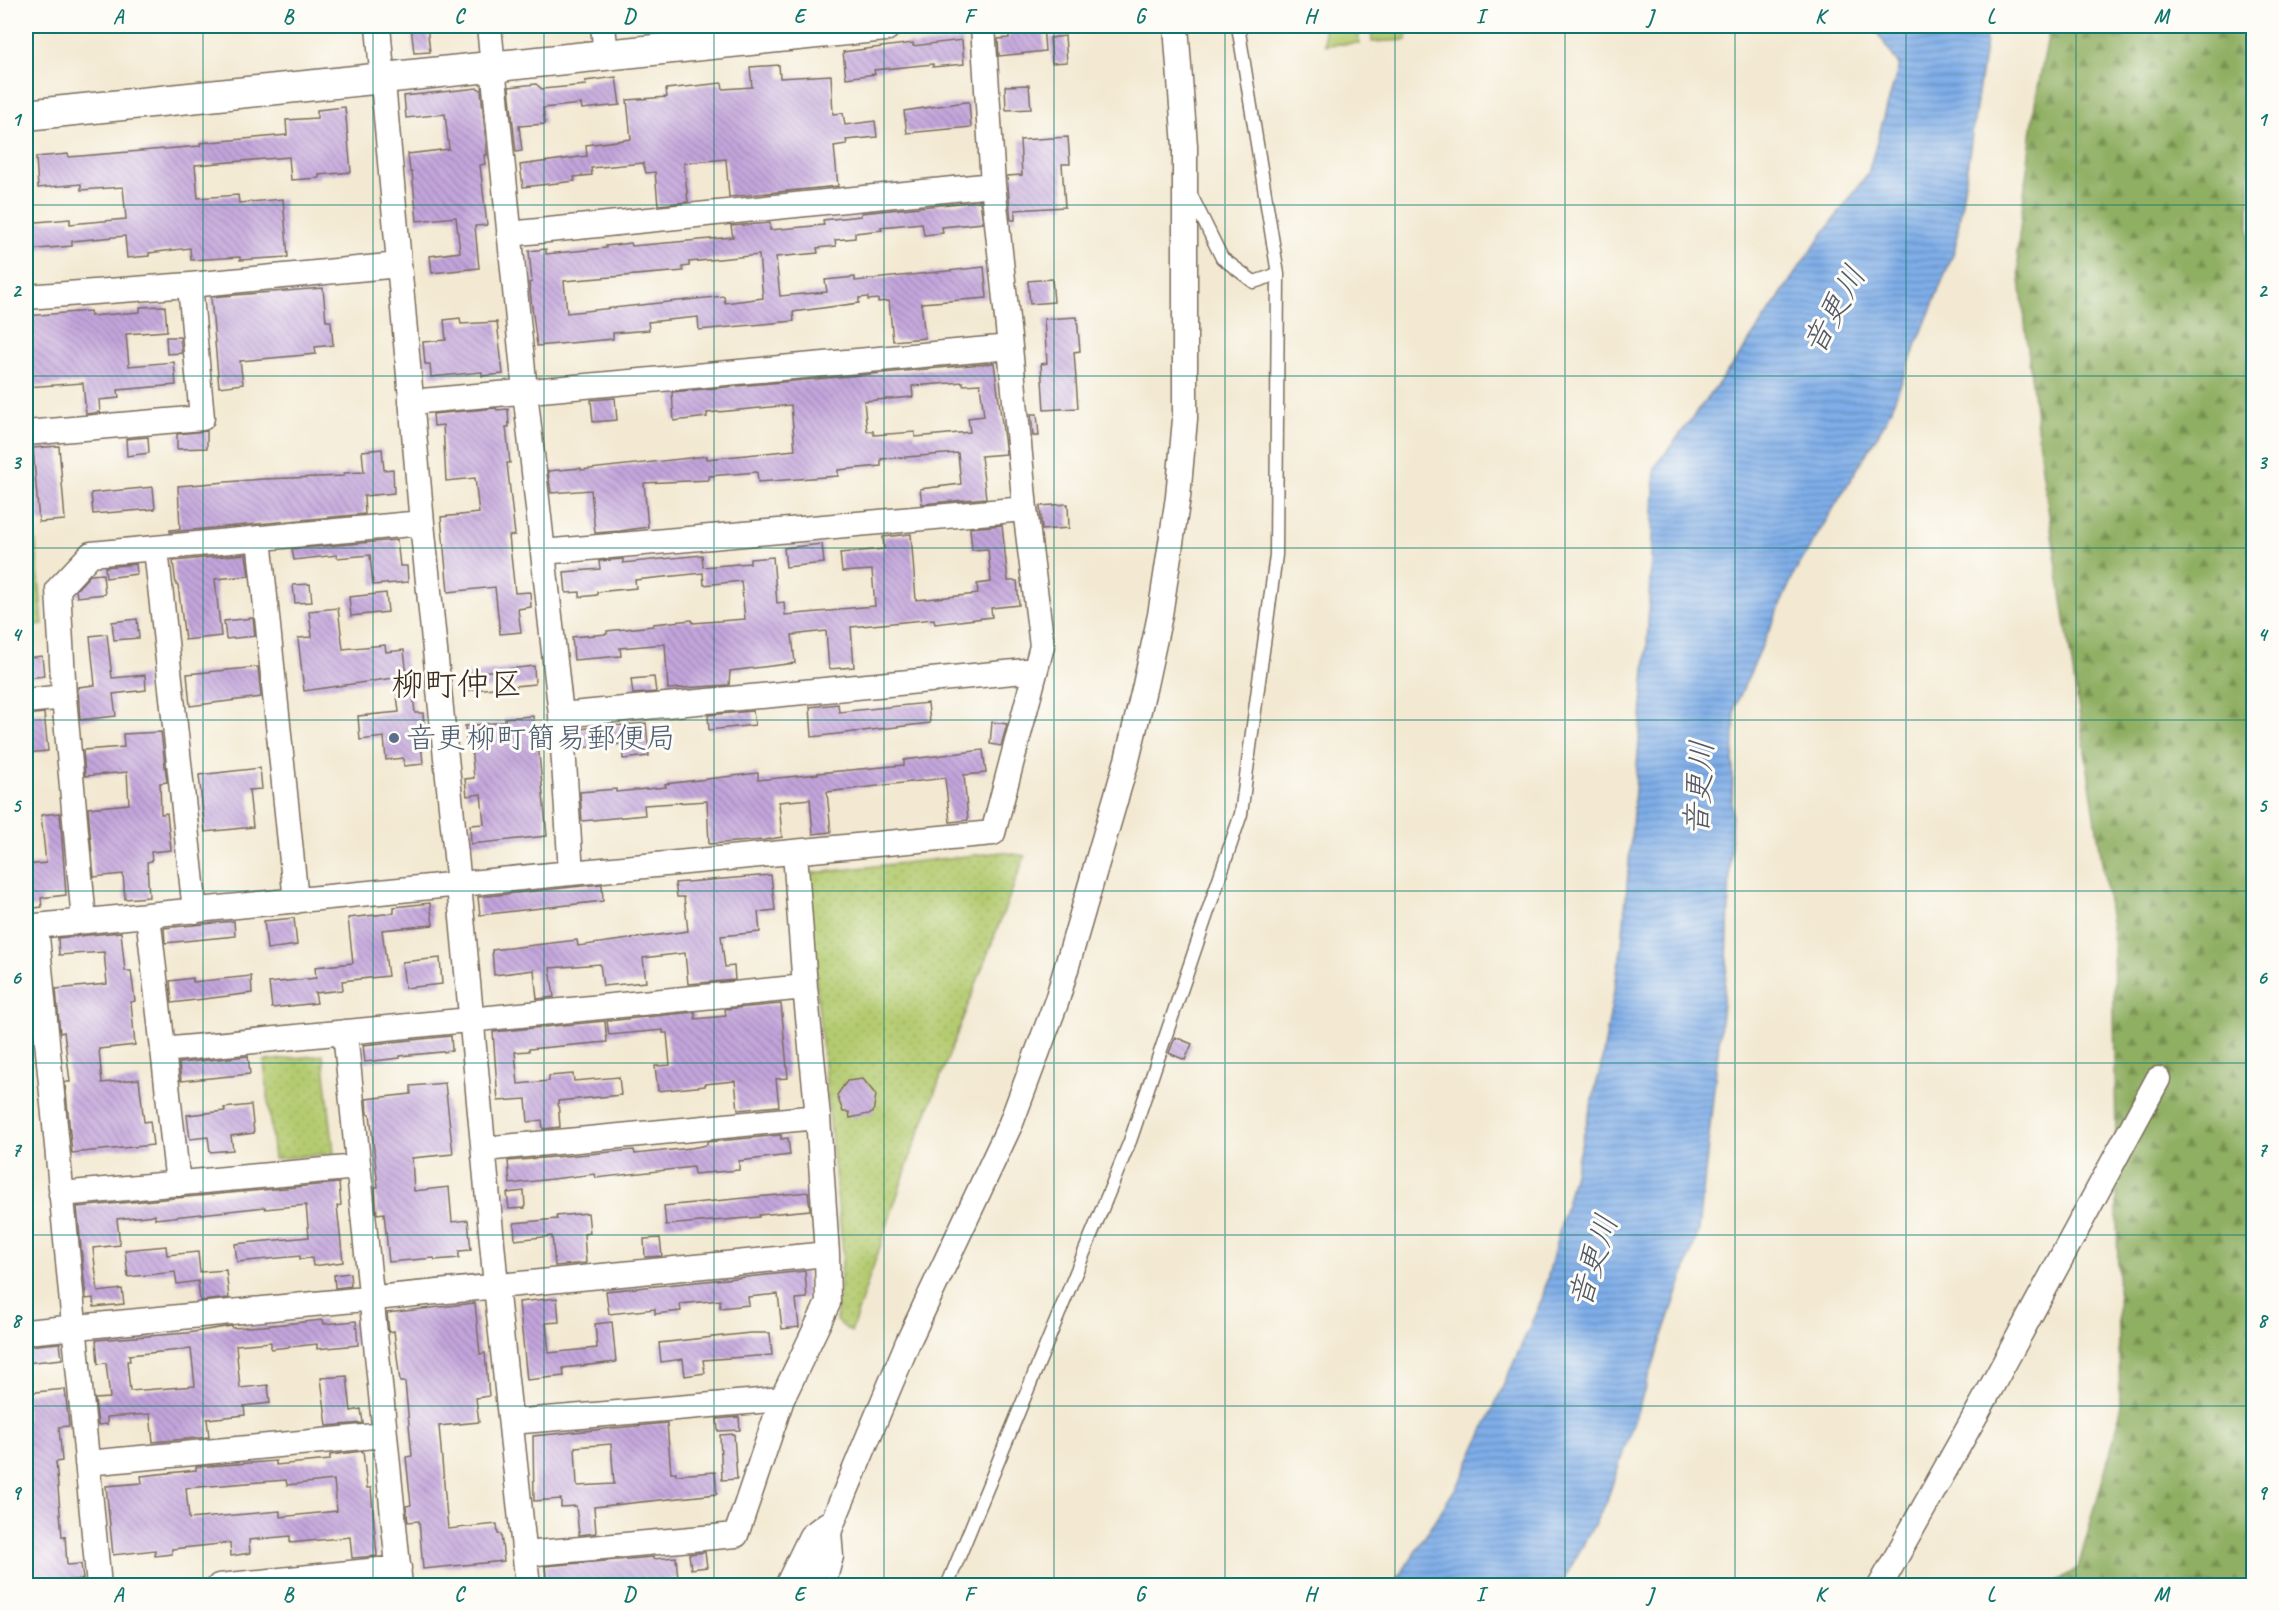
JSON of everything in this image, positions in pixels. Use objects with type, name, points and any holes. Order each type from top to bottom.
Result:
[{"type":"street","points":[[378,26],[422,523],[459,885],[496,1286],[528,1586]]},
{"type":"street","points":[[489,26],[525,391],[561,715],[571,873]]},
{"type":"street","points":[[603,26],[606,56]]},
{"type":"street","points":[[26,115],[606,56],[719,35],[885,26]]},
{"type":"street","points":[[99,1586],[61,1194],[31,927],[993,833],[1042,646],[1025,508],[993,185],[983,26]]},
{"type":"street","points":[[809,1586],[834,1519],[908,1342],[1011,1123],[1057,1000],[1126,760],[1160,615],[1178,497],[1185,419],[1185,146],[1176,26]]},
{"type":"street","points":[[509,234],[993,185]]},
{"type":"street","points":[[26,297],[190,285],[399,265]]},
{"type":"street","points":[[26,433],[202,418],[190,285]]},
{"type":"street","points":[[411,402],[1010,347]]},
{"type":"street","points":[[543,552],[1025,508]]},
{"type":"street","points":[[84,921],[64,697],[58,589],[91,554],[422,523]]},
{"type":"street","points":[[259,538],[296,901]]},
{"type":"street","points":[[156,549],[195,911]]},
{"type":"street","points":[[561,715],[1035,670]]},
{"type":"street","points":[[26,701],[64,697]]},
{"type":"street","points":[[525,1554],[736,1535],[782,1399],[828,1303],[818,1118],[795,853]]},
{"type":"street","points":[[148,915],[178,1184]]},
{"type":"street","points":[[163,1050],[805,987]]},
{"type":"street","points":[[219,1586],[400,1577],[345,1032]]},
{"type":"street","points":[[1880,1586],[1988,1395],[2158,1079]]},
{"type":"street","points":[[484,1149],[818,1118]]},
{"type":"street","points":[[61,1194],[358,1167]]},
{"type":"street","points":[[26,1332],[827,1254]]},
{"type":"street","points":[[511,1422],[782,1399]]},
{"type":"street","points":[[87,1463],[385,1435]]},
{"type":"street","points":[[787,1586],[811,1536],[834,1519]]},
{"type":"lane","points":[[947,1586],[1130,1141],[1241,814],[1276,555],[1278,274],[1238,26]]},
{"type":"lane","points":[[1185,183],[1222,258],[1254,282],[1278,274]]},
{"type":"lane","points":[[829,1586],[837,1557],[834,1519]]},
{"type":"green space","points":[[1324,26],[1358,26],[1359,43],[1325,45]]},
{"type":"green space","points":[[1371,26],[1406,26],[1407,40],[1372,42]]},
{"type":"green space","points":[[2050,26],[2253,26],[2254,124],[2250,143],[2247,395],[2254,444],[2253,1585],[2051,1585],[2078,1568],[2120,1417],[2113,934],[2041,462],[2017,253],[2035,103]]},
{"type":"green space","points":[[26,449],[43,624],[26,626]]},
{"type":"green space","points":[[1002,852],[1025,856],[913,1149],[851,1332],[836,1321],[843,1253],[805,874]]},
{"type":"green space","points":[[323,1055],[334,1153],[274,1159],[264,1061]]},
{"type":"water","name":"音更川","points":[[1873,26],[1983,26],[1986,40],[1955,249],[1886,421],[1794,574],[1735,707],[1727,966],[1699,1230],[1606,1503],[1561,1585],[1394,1585],[1462,1478],[1542,1299],[1601,1066],[1622,945],[1647,646],[1655,467],[1742,352],[1804,260],[1868,173],[1899,65]]},
{"type":"building","points":[[411,26],[427,26],[430,52],[414,53]]},
{"type":"building","points":[[1043,26],[1045,51],[999,56],[998,39],[1009,38],[1009,29]]},
{"type":"building","points":[[1065,36],[1067,62],[1052,63],[1050,38]]},
{"type":"building","points":[[962,40],[964,64],[933,67],[933,64],[874,70],[875,74],[846,78],[843,52],[913,43],[913,46]]},
{"type":"building","points":[[779,65],[780,78],[831,75],[833,114],[843,113],[845,125],[875,121],[877,137],[846,140],[847,144],[834,146],[838,186],[729,197],[726,159],[684,163],[688,202],[658,205],[655,172],[646,173],[643,163],[591,168],[592,175],[574,177],[575,181],[523,187],[520,165],[587,156],[586,145],[631,139],[627,100],[667,97],[666,89],[722,83],[723,89],[752,87],[750,67]]},
{"type":"building","points":[[616,77],[620,105],[582,109],[581,104],[543,108],[545,124],[519,126],[522,151],[516,152],[509,87],[536,84],[542,89],[586,85],[585,81]]},
{"type":"building","points":[[1029,85],[1031,109],[1006,110],[1005,86]]},
{"type":"building","points":[[478,88],[481,90],[487,155],[484,155],[485,164],[480,165],[487,225],[475,226],[479,268],[432,273],[430,256],[460,252],[456,217],[417,221],[408,154],[449,149],[445,114],[406,118],[404,96]]},
{"type":"building","points":[[969,102],[971,127],[907,133],[904,111]]},
{"type":"building","points":[[345,107],[351,172],[291,180],[289,157],[195,165],[198,198],[238,195],[239,203],[283,199],[288,257],[191,260],[190,248],[127,258],[125,236],[72,241],[72,246],[26,250],[26,223],[70,219],[70,224],[126,219],[123,187],[81,190],[81,184],[38,188],[36,157],[68,154],[69,157],[200,146],[200,143],[287,135],[286,120],[317,118],[317,110]]},
{"type":"building","points":[[1068,137],[1070,164],[1062,164],[1065,207],[1015,210],[1015,220],[1011,220],[1007,176],[1022,175],[1020,140]]},
{"type":"building","points":[[980,201],[983,223],[942,227],[943,233],[924,235],[922,223],[881,227],[882,230],[855,233],[855,238],[835,240],[836,246],[817,248],[818,253],[776,257],[780,296],[827,292],[825,280],[855,277],[855,281],[984,267],[987,298],[921,303],[925,338],[893,341],[889,301],[878,302],[878,299],[868,300],[868,297],[859,298],[859,303],[793,312],[794,321],[699,330],[698,317],[648,322],[649,330],[613,333],[613,339],[537,346],[529,283],[532,282],[529,251],[546,249],[546,254],[631,243],[632,246],[733,237],[731,226],[770,223],[770,230],[824,225],[823,220],[861,216],[861,213]],"holes":[[[759,255],[763,298],[725,303],[724,296],[567,313],[564,281],[683,271],[682,267],[689,266],[689,262]]]},
{"type":"building","points":[[1052,279],[1054,302],[1030,304],[1028,281]]},
{"type":"building","points":[[323,288],[326,321],[331,321],[333,345],[315,347],[316,354],[240,361],[243,384],[219,387],[211,297]]},
{"type":"building","points":[[165,306],[167,331],[126,334],[129,366],[174,362],[176,385],[118,390],[119,398],[99,400],[100,412],[86,414],[83,383],[26,387],[26,316],[90,311],[91,316],[140,312],[140,307]]},
{"type":"building","points":[[1077,317],[1080,351],[1074,352],[1078,408],[1044,410],[1041,364],[1047,363],[1044,319]]},
{"type":"building","points":[[460,318],[461,324],[497,322],[503,374],[482,376],[482,372],[431,377],[430,364],[425,364],[423,342],[446,340],[444,320]]},
{"type":"building","points":[[166,337],[180,337],[182,353],[167,354]]},
{"type":"building","points":[[994,363],[1006,454],[981,456],[986,498],[922,504],[920,489],[961,484],[958,453],[881,459],[881,466],[838,470],[838,476],[758,482],[757,472],[709,476],[709,480],[644,483],[648,527],[595,533],[591,490],[551,493],[548,471],[795,450],[791,405],[707,413],[707,417],[674,421],[672,392]],"holes":[[[963,382],[963,385],[980,384],[984,416],[968,418],[970,432],[915,437],[915,432],[874,435],[873,431],[867,431],[864,401],[913,397],[912,386]]]},
{"type":"building","points":[[615,398],[617,420],[593,422],[591,400]]},
{"type":"building","points":[[496,408],[497,410],[508,409],[509,427],[506,427],[510,463],[507,463],[515,535],[509,536],[515,593],[530,592],[531,607],[518,609],[521,632],[500,634],[495,587],[448,592],[441,517],[479,513],[475,478],[446,481],[443,425],[434,426],[433,414]]},
{"type":"building","points":[[1031,414],[1037,414],[1039,436],[1033,436]]},
{"type":"building","points":[[207,431],[207,448],[177,449],[177,434]]},
{"type":"building","points":[[148,437],[149,453],[127,456],[126,439]]},
{"type":"building","points":[[59,446],[65,520],[39,522],[33,448]]},
{"type":"building","points":[[382,449],[384,470],[393,469],[394,493],[364,496],[365,514],[170,532],[170,530],[180,529],[178,486],[263,479],[344,476],[344,473],[364,472],[362,451]]},
{"type":"building","points":[[153,487],[155,509],[93,514],[91,493]]},
{"type":"building","points":[[1068,504],[1069,528],[1042,530],[1040,506]]},
{"type":"building","points":[[1002,525],[1008,581],[1017,581],[1019,605],[991,608],[992,617],[935,624],[934,619],[851,627],[854,667],[829,669],[826,631],[792,635],[795,663],[730,671],[729,685],[668,689],[665,644],[620,648],[621,656],[574,660],[572,637],[607,634],[607,631],[653,626],[653,624],[692,620],[693,623],[745,619],[741,581],[704,585],[703,573],[635,580],[636,588],[597,592],[597,595],[580,597],[580,592],[566,593],[564,572],[600,569],[599,561],[623,559],[623,563],[702,555],[703,567],[750,563],[750,559],[773,557],[777,603],[784,602],[785,615],[840,610],[875,606],[872,570],[842,572],[840,553],[884,549],[883,537],[911,534],[916,600],[978,594],[977,584],[991,582],[988,549],[972,550],[970,528]]},
{"type":"building","points":[[397,540],[400,566],[407,566],[408,582],[373,585],[370,555],[337,558],[337,555],[294,560],[292,549]]},
{"type":"building","points":[[822,544],[824,563],[786,567],[784,548]]},
{"type":"building","points":[[246,554],[249,576],[215,579],[221,636],[185,640],[173,561]]},
{"type":"building","points":[[136,564],[137,574],[106,578],[105,567]]},
{"type":"building","points":[[103,574],[105,594],[77,597],[76,590],[90,575]]},
{"type":"building","points":[[310,584],[312,602],[295,603],[293,585]]},
{"type":"building","points":[[386,593],[388,612],[351,616],[349,597]]},
{"type":"building","points":[[338,608],[343,649],[385,645],[386,652],[404,650],[407,676],[304,691],[298,638],[312,637],[309,611]]},
{"type":"building","points":[[253,618],[255,636],[226,639],[224,621]]},
{"type":"building","points":[[137,619],[139,638],[114,640],[112,622]]},
{"type":"building","points":[[107,634],[112,678],[145,675],[146,690],[113,694],[116,716],[80,720],[78,687],[95,685],[90,636]]},
{"type":"building","points":[[42,656],[44,676],[26,678],[26,658]]},
{"type":"building","points":[[534,666],[535,684],[464,691],[463,674]]},
{"type":"building","points":[[258,667],[261,697],[190,706],[187,674]]},
{"type":"building","points":[[654,677],[656,692],[633,694],[631,679]]},
{"type":"building","points":[[412,685],[415,713],[423,713],[425,740],[421,741],[423,764],[404,766],[403,758],[386,760],[384,737],[360,740],[358,716],[399,712],[396,687]]},
{"type":"building","points":[[928,703],[930,723],[812,737],[810,707],[838,704],[839,712]]},
{"type":"building","points":[[753,711],[755,725],[709,730],[708,715]]},
{"type":"building","points":[[44,713],[48,751],[26,753],[26,715]]},
{"type":"building","points":[[533,716],[547,836],[471,844],[470,825],[484,824],[481,794],[467,796],[465,779],[474,778],[471,746],[467,746],[465,726],[505,722],[505,718]]},
{"type":"building","points":[[992,722],[1007,724],[1001,746],[990,744]]},
{"type":"building","points":[[646,723],[649,756],[623,759],[622,744],[580,748],[578,729]]},
{"type":"building","points":[[161,732],[167,782],[160,783],[161,814],[167,813],[171,850],[151,852],[152,861],[147,862],[149,897],[125,899],[123,874],[94,877],[88,808],[129,804],[127,772],[85,776],[83,750],[124,747],[123,734]]},
{"type":"building","points":[[983,750],[986,773],[964,775],[968,820],[950,822],[945,778],[827,792],[831,832],[813,834],[810,799],[779,802],[782,837],[764,840],[709,844],[707,801],[644,805],[645,815],[582,821],[580,792],[616,789],[616,792],[666,787],[665,784],[758,773],[758,780],[818,774],[904,765],[904,760]]},
{"type":"building","points":[[260,768],[262,789],[249,790],[253,827],[205,832],[199,775]]},
{"type":"building","points":[[60,813],[66,895],[41,898],[42,907],[26,909],[26,865],[46,863],[41,815]]},
{"type":"building","points":[[771,875],[775,910],[758,912],[760,932],[721,936],[725,967],[734,966],[735,980],[688,984],[685,953],[643,958],[646,982],[603,986],[600,964],[550,968],[554,997],[537,999],[534,970],[494,975],[492,950],[577,940],[578,946],[688,931],[684,897],[677,897],[675,883]]},
{"type":"building","points":[[602,884],[603,901],[480,915],[478,897]]},
{"type":"building","points":[[430,903],[433,925],[382,930],[388,976],[342,981],[343,990],[315,993],[317,1003],[272,1008],[269,983],[316,978],[315,967],[353,963],[348,918],[394,913],[394,907]]},
{"type":"building","points":[[294,918],[297,945],[267,949],[264,921]]},
{"type":"building","points":[[234,921],[235,936],[165,943],[164,928]]},
{"type":"building","points":[[121,932],[125,971],[131,971],[135,1001],[131,1002],[135,1045],[99,1049],[102,1083],[139,1079],[144,1122],[150,1121],[153,1145],[72,1153],[65,1082],[70,1082],[64,1032],[60,1033],[56,989],[107,984],[104,952],[59,955],[58,938]]},
{"type":"building","points":[[440,958],[442,984],[405,988],[402,962]]},
{"type":"building","points":[[251,976],[252,993],[172,1003],[170,981],[193,978],[193,982]]},
{"type":"building","points":[[781,1004],[788,1078],[776,1079],[779,1106],[738,1110],[735,1081],[658,1091],[655,1066],[670,1065],[667,1033],[663,1033],[663,1030],[609,1035],[607,1021],[695,1012],[695,1019],[726,1016],[725,1009]]},
{"type":"building","points":[[605,1021],[607,1042],[515,1052],[518,1084],[549,1081],[549,1076],[573,1074],[574,1081],[619,1077],[621,1095],[558,1101],[560,1127],[543,1129],[542,1120],[528,1122],[526,1099],[498,1101],[493,1032]]},
{"type":"building","points":[[451,1036],[452,1051],[365,1062],[363,1045]]},
{"type":"building","points":[[1175,1037],[1192,1044],[1185,1060],[1169,1053]]},
{"type":"building","points":[[248,1056],[250,1074],[181,1081],[179,1063]]},
{"type":"building","points":[[863,1079],[876,1095],[873,1113],[850,1118],[849,1112],[843,1112],[837,1095],[847,1081]]},
{"type":"building","points":[[445,1083],[453,1154],[412,1158],[414,1191],[449,1187],[452,1222],[468,1220],[471,1250],[459,1251],[459,1258],[389,1262],[384,1213],[377,1214],[375,1187],[378,1187],[370,1114],[367,1114],[366,1099],[411,1094],[411,1086]]},
{"type":"building","points":[[251,1105],[254,1133],[231,1136],[233,1150],[210,1152],[208,1137],[190,1139],[187,1115],[225,1111],[224,1108]]},
{"type":"building","points":[[781,1135],[781,1139],[788,1138],[790,1155],[739,1161],[739,1170],[694,1174],[693,1167],[596,1178],[595,1174],[510,1184],[508,1161],[634,1150],[635,1154],[691,1148],[707,1145],[707,1142]]},
{"type":"building","points":[[339,1183],[341,1205],[337,1206],[343,1262],[313,1266],[312,1258],[300,1259],[300,1256],[237,1262],[235,1244],[309,1237],[306,1205],[155,1219],[155,1215],[117,1219],[120,1245],[93,1248],[98,1292],[122,1289],[124,1304],[94,1307],[93,1298],[86,1299],[77,1207]]},
{"type":"building","points":[[524,1191],[525,1208],[509,1209],[507,1193]]},
{"type":"building","points":[[808,1192],[810,1210],[666,1225],[664,1206]]},
{"type":"building","points":[[588,1213],[590,1233],[584,1234],[586,1263],[555,1266],[552,1236],[515,1240],[514,1223]]},
{"type":"building","points":[[660,1238],[662,1256],[645,1257],[644,1239]]},
{"type":"building","points":[[166,1246],[167,1255],[198,1252],[200,1272],[226,1270],[229,1298],[200,1301],[198,1281],[177,1284],[175,1272],[128,1277],[125,1250]]},
{"type":"building","points":[[805,1271],[807,1298],[796,1299],[799,1327],[782,1329],[778,1294],[748,1297],[749,1305],[720,1308],[720,1300],[680,1304],[681,1311],[655,1314],[655,1309],[609,1314],[606,1291]]},
{"type":"building","points":[[350,1273],[351,1286],[335,1288],[334,1275]]},
{"type":"building","points":[[557,1298],[559,1322],[546,1323],[549,1353],[597,1348],[595,1324],[612,1322],[616,1362],[563,1368],[564,1376],[527,1380],[519,1302]]},
{"type":"building","points":[[475,1303],[480,1354],[485,1353],[489,1396],[476,1398],[479,1422],[439,1426],[448,1529],[497,1524],[498,1534],[501,1534],[504,1561],[423,1569],[419,1521],[408,1522],[406,1506],[411,1505],[406,1457],[412,1456],[405,1382],[400,1382],[394,1331],[389,1332],[387,1313]]},
{"type":"building","points":[[323,1320],[324,1324],[356,1321],[358,1345],[317,1349],[317,1344],[271,1349],[271,1342],[236,1345],[240,1388],[268,1385],[270,1403],[244,1406],[245,1415],[207,1419],[209,1437],[153,1442],[150,1414],[107,1417],[107,1424],[98,1425],[95,1399],[110,1398],[106,1363],[98,1364],[96,1340],[187,1333],[232,1326],[232,1328]],"holes":[[[191,1349],[195,1386],[130,1391],[127,1361],[130,1361],[129,1355]]]},
{"type":"building","points":[[770,1333],[772,1355],[703,1360],[705,1373],[685,1376],[683,1359],[661,1362],[659,1343]]},
{"type":"building","points":[[60,1343],[62,1359],[26,1363],[26,1346]]},
{"type":"building","points":[[347,1376],[351,1411],[361,1409],[363,1423],[327,1426],[321,1378]]},
{"type":"building","points":[[65,1389],[69,1426],[59,1427],[62,1461],[56,1462],[62,1537],[65,1536],[67,1565],[81,1564],[83,1579],[65,1581],[65,1586],[35,1586],[28,1540],[31,1540],[26,1480],[26,1393]]},
{"type":"building","points":[[739,1417],[740,1430],[718,1431],[717,1419]]},
{"type":"building","points":[[667,1423],[671,1473],[676,1472],[676,1475],[715,1472],[717,1494],[594,1507],[596,1533],[579,1535],[576,1506],[561,1507],[561,1499],[534,1501],[533,1436]],"holes":[[[611,1444],[614,1484],[577,1486],[575,1447]]]},
{"type":"building","points":[[734,1434],[737,1479],[722,1480],[720,1435]]},
{"type":"building","points":[[363,1451],[367,1488],[371,1488],[377,1556],[352,1558],[350,1537],[290,1543],[290,1536],[249,1540],[250,1553],[231,1556],[230,1543],[172,1549],[172,1554],[155,1556],[155,1550],[113,1555],[106,1486],[142,1483],[141,1476],[196,1470],[196,1467],[276,1461],[276,1465],[330,1460],[330,1455]],"holes":[[[286,1480],[287,1485],[334,1480],[337,1511],[280,1517],[280,1511],[189,1519],[186,1488]]]},
{"type":"building","points":[[705,1552],[707,1567],[691,1569],[689,1554]]},
{"type":"building","points":[[653,1557],[653,1559],[676,1557],[678,1579],[629,1586],[547,1586],[545,1566]]},
{"type":"place","name":"音更柳町簡易郵便局","points":[[394,738]]},
{"type":"district","name":"柳町仲区","points":[[457,684]]}]
